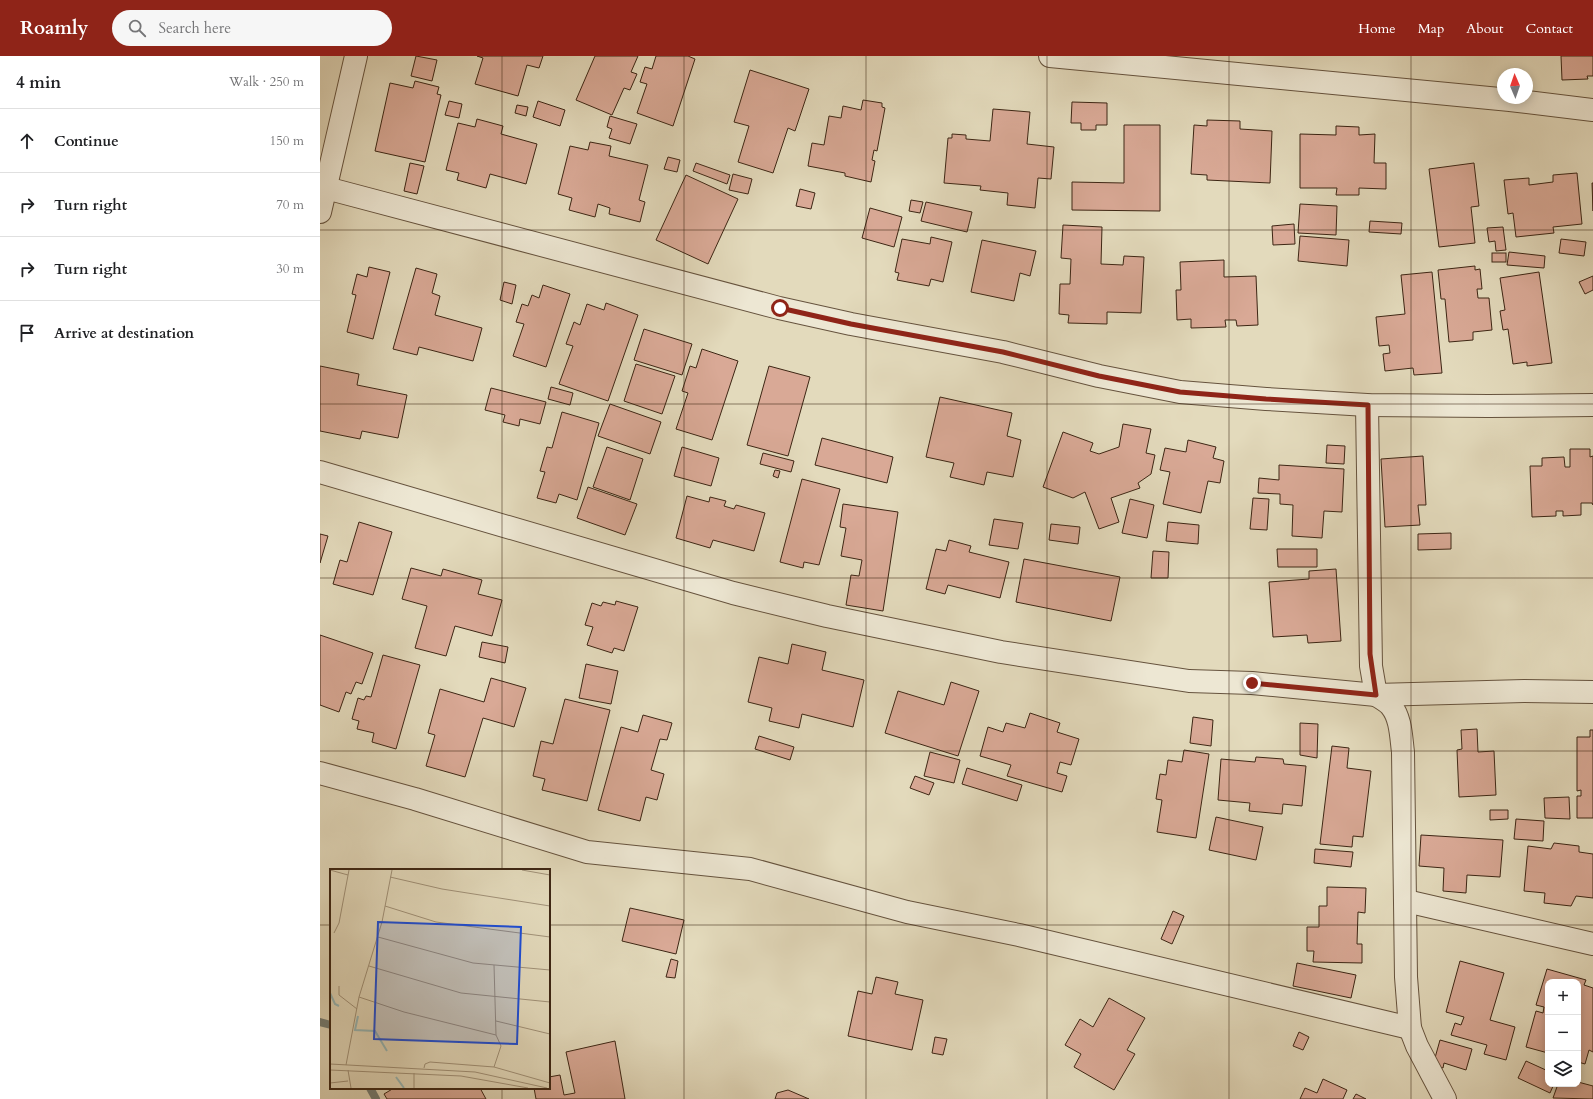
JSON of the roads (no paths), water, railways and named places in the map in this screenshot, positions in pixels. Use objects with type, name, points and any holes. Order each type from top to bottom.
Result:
[{"type":"street","points":[[320,212],[356,56]]},
{"type":"street","points":[[1050,56],[1502,99],[1593,110]]},
{"type":"street","points":[[326,188],[780,308],[851,324],[1003,352],[1099,376],[1180,392],[1368,405],[1593,405]]},
{"type":"street","points":[[1368,405],[1370,654],[1376,695],[1391,706],[1396,716],[1403,752],[1406,977],[1410,1028],[1417,1046],[1446,1099]]},
{"type":"street","points":[[320,472],[733,593],[850,620],[1001,652],[1189,682],[1252,683],[1376,695],[1524,691],[1593,692]]},
{"type":"street","points":[[320,773],[415,799],[587,852],[750,869],[907,912],[1019,935],[1410,1028]]},
{"type":"street","points":[[1406,901],[1593,944]]},
{"type":"waterway","points":[[320,1022],[330,1025]]},
{"type":"waterway","points":[[371,1089],[376,1099]]}]
